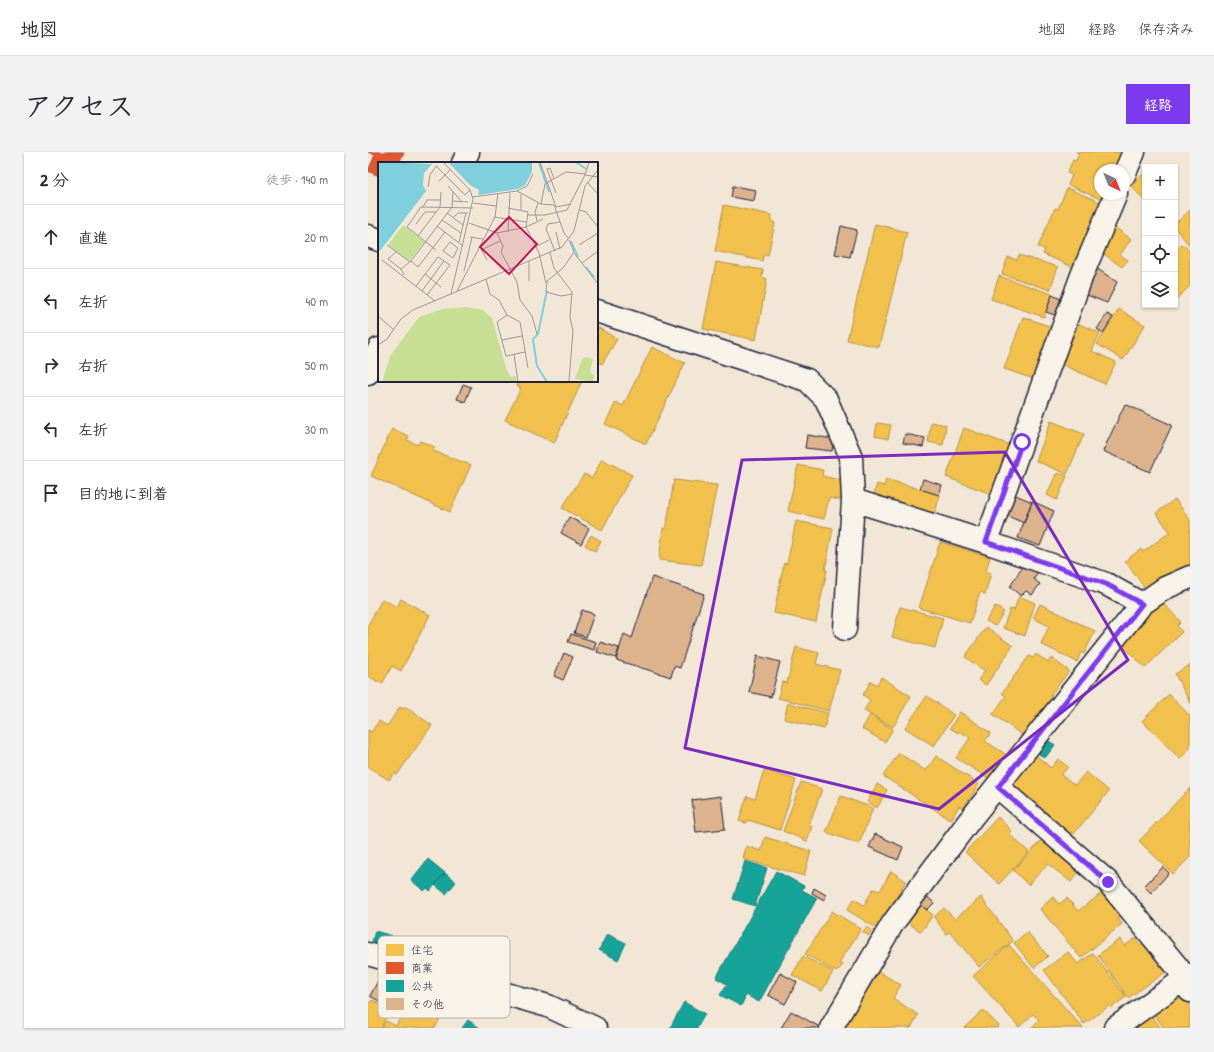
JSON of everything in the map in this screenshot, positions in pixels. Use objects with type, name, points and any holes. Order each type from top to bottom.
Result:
[{"type":"street","points":[[463,162],[468,152]]},
{"type":"street","points":[[1129,164],[1134,152]]},
{"type":"street","points":[[986,542],[1082,274],[1113,200]]},
{"type":"street","points":[[368,236],[378,240]]},
{"type":"street","points":[[598,311],[807,380],[826,399],[851,457],[853,500],[845,629]]},
{"type":"street","points":[[368,373],[378,351]]},
{"type":"street","points":[[853,500],[986,542],[1106,584],[1142,604]]},
{"type":"street","points":[[831,1028],[893,923],[969,821],[998,787],[1142,604],[1165,588],[1190,577]]},
{"type":"street","points":[[998,787],[1108,882],[1188,982],[1115,1028]]},
{"type":"street","points":[[368,954],[378,957]]},
{"type":"street","points":[[510,995],[548,1006],[595,1028]]},
{"type":"highlighted area","points":[[1005,452],[1128,660],[939,809],[685,748],[742,460]]},
{"type":"building: 住宅","points":[[1076,152],[1128,152],[1122,164],[1094,164],[1094,196],[1068,185],[1072,175],[1067,173],[1073,160],[1076,161],[1079,153]]},
{"type":"building: 住宅","points":[[1142,175],[1142,198],[1131,186]]},
{"type":"building: 住宅","points":[[1067,188],[1102,203],[1075,268],[1043,254],[1045,249],[1038,247],[1055,208],[1058,209]]},
{"type":"building: 住宅","points":[[724,205],[771,215],[771,221],[775,223],[768,255],[764,254],[762,261],[715,251]]},
{"type":"building: 住宅","points":[[1190,210],[1190,246],[1178,232],[1178,221]]},
{"type":"building: 住宅","points":[[875,224],[907,232],[879,347],[847,340]]},
{"type":"building: 住宅","points":[[1113,226],[1131,239],[1120,255],[1128,260],[1122,267],[1097,249]]},
{"type":"building: 住宅","points":[[1183,244],[1190,252],[1190,286],[1178,297],[1178,272],[1178,249]]},
{"type":"building: 住宅","points":[[1019,255],[1058,267],[1050,290],[1002,274],[1008,257],[1017,260]]},
{"type":"building: 住宅","points":[[716,262],[763,270],[762,277],[767,279],[756,340],[703,329]]},
{"type":"building: 住宅","points":[[999,276],[1052,294],[1044,317],[991,299]]},
{"type":"building: 住宅","points":[[1119,309],[1145,325],[1123,360],[1097,344]]},
{"type":"building: 住宅","points":[[1023,317],[1055,328],[1037,380],[1004,369]]},
{"type":"building: 住宅","points":[[1079,324],[1100,333],[1092,351],[1116,362],[1105,384],[1061,364]]},
{"type":"building: 住宅","points":[[598,328],[617,339],[602,364],[598,362]]},
{"type":"building: 住宅","points":[[652,347],[685,363],[646,444],[605,424],[616,402],[623,406]]},
{"type":"building: 住宅","points":[[518,382],[582,382],[554,443],[505,420],[521,388],[516,386]]},
{"type":"building: 住宅","points":[[1051,421],[1084,434],[1067,474],[1036,461]]},
{"type":"building: 住宅","points":[[931,422],[946,425],[943,445],[928,442]]},
{"type":"building: 住宅","points":[[877,423],[891,425],[888,439],[875,436]]},
{"type":"building: 住宅","points":[[964,428],[1010,445],[991,494],[946,477]]},
{"type":"building: 住宅","points":[[392,429],[409,436],[407,440],[418,445],[420,441],[435,447],[433,451],[471,465],[450,512],[371,476]]},
{"type":"building: 住宅","points":[[602,459],[632,475],[602,530],[562,508],[584,474],[592,478]]},
{"type":"building: 住宅","points":[[798,465],[823,470],[822,476],[844,481],[840,500],[829,498],[824,519],[788,511]]},
{"type":"building: 住宅","points":[[1058,473],[1067,476],[1057,500],[1047,495],[1056,474],[1058,475]]},
{"type":"building: 住宅","points":[[886,479],[940,495],[933,519],[872,501],[877,484],[884,486]]},
{"type":"building: 住宅","points":[[674,480],[717,485],[701,565],[659,560],[663,528],[666,529]]},
{"type":"building: 住宅","points":[[1175,499],[1190,520],[1190,565],[1173,578],[1147,591],[1125,561],[1141,549],[1143,552],[1170,532],[1156,513]]},
{"type":"building: 住宅","points":[[796,521],[833,528],[825,570],[827,570],[816,622],[774,613],[784,563],[787,564]]},
{"type":"building: 住宅","points":[[591,535],[601,541],[595,551],[585,545]]},
{"type":"building: 住宅","points":[[940,542],[990,557],[986,571],[991,573],[985,594],[980,592],[970,623],[919,608]]},
{"type":"building: 住宅","points":[[1019,596],[1035,603],[1025,636],[1003,628],[1010,609],[1014,610]]},
{"type":"building: 住宅","points":[[382,599],[397,607],[401,599],[430,615],[401,671],[392,666],[382,684],[368,676],[368,625]]},
{"type":"building: 住宅","points":[[1162,602],[1181,622],[1177,626],[1182,632],[1145,668],[1119,642]]},
{"type":"building: 住宅","points":[[1040,604],[1095,631],[1084,654],[1081,652],[1077,662],[1041,644],[1049,626],[1033,618]]},
{"type":"building: 住宅","points":[[995,606],[1004,612],[995,626],[986,621]]},
{"type":"building: 住宅","points":[[900,607],[943,618],[935,648],[892,637]]},
{"type":"building: 住宅","points":[[986,627],[1013,646],[986,685],[978,680],[985,671],[965,657]]},
{"type":"building: 住宅","points":[[796,647],[819,653],[816,664],[840,670],[829,711],[778,698],[782,682],[787,683]]},
{"type":"building: 住宅","points":[[1036,654],[1048,662],[1051,658],[1069,671],[1050,696],[1053,698],[1025,737],[993,714],[1006,696],[1002,693],[1029,656],[1033,658]]},
{"type":"building: 住宅","points":[[1190,665],[1190,703],[1175,674]]},
{"type":"building: 住宅","points":[[881,677],[911,696],[893,727],[864,711],[870,700],[863,695],[871,681],[877,685]]},
{"type":"building: 住宅","points":[[1169,694],[1190,716],[1190,748],[1180,759],[1142,721]]},
{"type":"building: 住宅","points":[[927,696],[954,715],[934,746],[905,728]]},
{"type":"building: 住宅","points":[[788,703],[828,713],[824,729],[784,719]]},
{"type":"building: 住宅","points":[[400,707],[403,709],[405,707],[432,725],[397,775],[394,773],[389,780],[368,767],[368,730],[371,732],[379,721],[387,726]]},
{"type":"building: 住宅","points":[[960,712],[991,733],[985,741],[1010,757],[994,782],[956,758],[970,738],[959,731],[958,733],[950,728]]},
{"type":"building: 住宅","points":[[870,715],[893,729],[885,742],[862,729]]},
{"type":"building: 住宅","points":[[899,753],[926,771],[936,756],[979,784],[963,809],[959,806],[951,820],[883,776]]},
{"type":"building: 住宅","points":[[1036,755],[1051,768],[1058,759],[1068,767],[1061,775],[1075,785],[1086,772],[1109,791],[1072,836],[1011,786]]},
{"type":"building: 住宅","points":[[764,770],[796,780],[780,830],[748,820],[746,823],[739,821],[747,796],[755,799]]},
{"type":"building: 住宅","points":[[801,782],[822,789],[809,825],[812,826],[807,841],[783,831]]},
{"type":"building: 住宅","points":[[877,784],[887,790],[877,808],[867,802]]},
{"type":"building: 住宅","points":[[1190,788],[1190,857],[1173,874],[1139,841]]},
{"type":"building: 住宅","points":[[841,796],[873,808],[859,844],[826,832]]},
{"type":"building: 住宅","points":[[998,817],[1012,831],[1009,834],[1029,852],[999,884],[965,852]]},
{"type":"building: 住宅","points":[[765,837],[811,851],[804,876],[743,859],[746,846],[761,851]]},
{"type":"building: 住宅","points":[[1045,837],[1083,867],[1071,882],[1048,864],[1028,885],[1013,870]]},
{"type":"building: 住宅","points":[[891,871],[906,881],[878,929],[847,910],[854,899],[864,905],[873,889],[880,891]]},
{"type":"building: 住宅","points":[[1106,890],[1124,911],[1117,917],[1122,924],[1081,958],[1040,909],[1053,897],[1059,904],[1067,898],[1078,911]]},
{"type":"building: 住宅","points":[[981,897],[1013,941],[979,967],[950,932],[946,934],[934,917],[944,908],[955,919]]},
{"type":"building: 住宅","points":[[916,902],[933,915],[921,932],[903,919]]},
{"type":"building: 住宅","points":[[832,911],[861,929],[839,963],[843,965],[836,972],[805,954]]},
{"type":"building: 住宅","points":[[866,927],[872,930],[869,936],[863,932]]},
{"type":"building: 住宅","points":[[1027,932],[1048,956],[1034,968],[1014,943]]},
{"type":"building: 住宅","points":[[1136,938],[1140,945],[1148,940],[1169,970],[1128,998],[1098,955],[1120,939],[1124,946]]},
{"type":"building: 住宅","points":[[1009,945],[1083,1028],[1031,1028],[1039,1020],[1033,1014],[1019,1027],[973,976]]},
{"type":"building: 住宅","points":[[1068,952],[1078,964],[1093,953],[1126,997],[1111,1008],[1109,1006],[1084,1024],[1044,970]]},
{"type":"building: 住宅","points":[[803,956],[833,972],[822,991],[792,975]]},
{"type":"building: 住宅","points":[[869,966],[901,985],[893,998],[918,1015],[911,1028],[845,1028],[838,1024]]},
{"type":"building: 住宅","points":[[1181,993],[1190,1005],[1190,1028],[1164,1028],[1153,1013]]},
{"type":"building: 住宅","points":[[372,1000],[378,1003],[378,1018],[386,1018],[381,1028],[368,1028],[368,1004]]},
{"type":"building: 住宅","points":[[983,1010],[999,1026],[998,1028],[964,1028]]},
{"type":"building: 住宅","points":[[1151,1015],[1161,1028],[1134,1028]]},
{"type":"building: 住宅","points":[[400,1018],[440,1018],[435,1028],[382,1028],[386,1021],[396,1026]]},
{"type":"building: 商業","points":[[368,152],[404,152],[399,162],[378,162],[378,176],[368,171],[375,155]]},
{"type":"building: 公共","points":[[1049,741],[1055,745],[1045,758],[1039,754]]},
{"type":"building: 公共","points":[[428,859],[445,873],[430,891],[427,888],[424,891],[411,880]]},
{"type":"building: 公共","points":[[745,861],[767,868],[755,906],[733,899]]},
{"type":"building: 公共","points":[[776,871],[804,886],[802,890],[817,898],[759,1002],[746,995],[741,1006],[720,995],[727,984],[716,978]]},
{"type":"building: 公共","points":[[445,873],[456,882],[446,894],[435,885]]},
{"type":"building: 公共","points":[[375,931],[392,936],[378,936],[378,944],[372,942]]},
{"type":"building: 公共","points":[[607,934],[626,943],[618,960],[599,950]]},
{"type":"building: 公共","points":[[684,1002],[705,1014],[697,1028],[670,1028]]},
{"type":"building: 公共","points":[[468,1020],[480,1028],[462,1028]]},
{"type":"building: その他","points":[[733,186],[756,190],[754,201],[731,197]]},
{"type":"building: その他","points":[[841,226],[857,230],[850,257],[835,254]]},
{"type":"building: その他","points":[[1096,268],[1117,282],[1107,303],[1084,294]]},
{"type":"building: その他","points":[[1052,295],[1061,299],[1055,315],[1046,312]]},
{"type":"building: その他","points":[[1107,314],[1113,317],[1103,333],[1097,329]]},
{"type":"building: その他","points":[[463,384],[471,387],[465,402],[457,399]]},
{"type":"building: その他","points":[[1125,404],[1172,425],[1150,472],[1103,451]]},
{"type":"building: その他","points":[[905,434],[925,438],[923,447],[903,443]]},
{"type":"building: その他","points":[[807,435],[834,439],[832,451],[805,448]]},
{"type":"building: その他","points":[[923,479],[942,485],[939,495],[920,489]]},
{"type":"building: その他","points":[[1011,493],[1032,502],[1024,523],[1003,514]]},
{"type":"building: その他","points":[[1032,501],[1054,511],[1040,546],[1018,538]]},
{"type":"building: その他","points":[[569,517],[589,528],[581,544],[561,533]]},
{"type":"building: その他","points":[[1024,563],[1040,568],[1034,579],[1040,584],[1032,595],[1026,591],[1021,596],[1010,587]]},
{"type":"building: その他","points":[[652,577],[704,594],[680,668],[674,666],[671,677],[616,660],[624,634],[632,638]]},
{"type":"building: その他","points":[[582,610],[594,614],[586,637],[574,633]]},
{"type":"building: その他","points":[[571,634],[596,642],[594,650],[568,642]]},
{"type":"building: その他","points":[[600,642],[619,648],[616,658],[597,652]]},
{"type":"building: その他","points":[[564,653],[573,657],[563,680],[554,676]]},
{"type":"building: その他","points":[[757,656],[780,662],[771,697],[749,692]]},
{"type":"building: その他","points":[[721,796],[725,829],[696,832],[692,800]]},
{"type":"building: その他","points":[[875,834],[903,847],[898,860],[869,847]]},
{"type":"building: その他","points":[[1163,867],[1169,873],[1151,893],[1144,886]]},
{"type":"building: その他","points":[[814,888],[826,895],[824,900],[812,893]]},
{"type":"building: その他","points":[[918,888],[934,903],[927,910],[912,896]]},
{"type":"building: その他","points":[[780,973],[797,982],[785,1004],[768,995]]},
{"type":"building: その他","points":[[378,981],[378,1000],[370,996]]},
{"type":"building: その他","points":[[791,1011],[818,1026],[817,1028],[781,1028]]},
{"type":"route","points":[[1022,442],[986,542],[1106,584],[1142,604],[998,787],[1108,882]]}]
